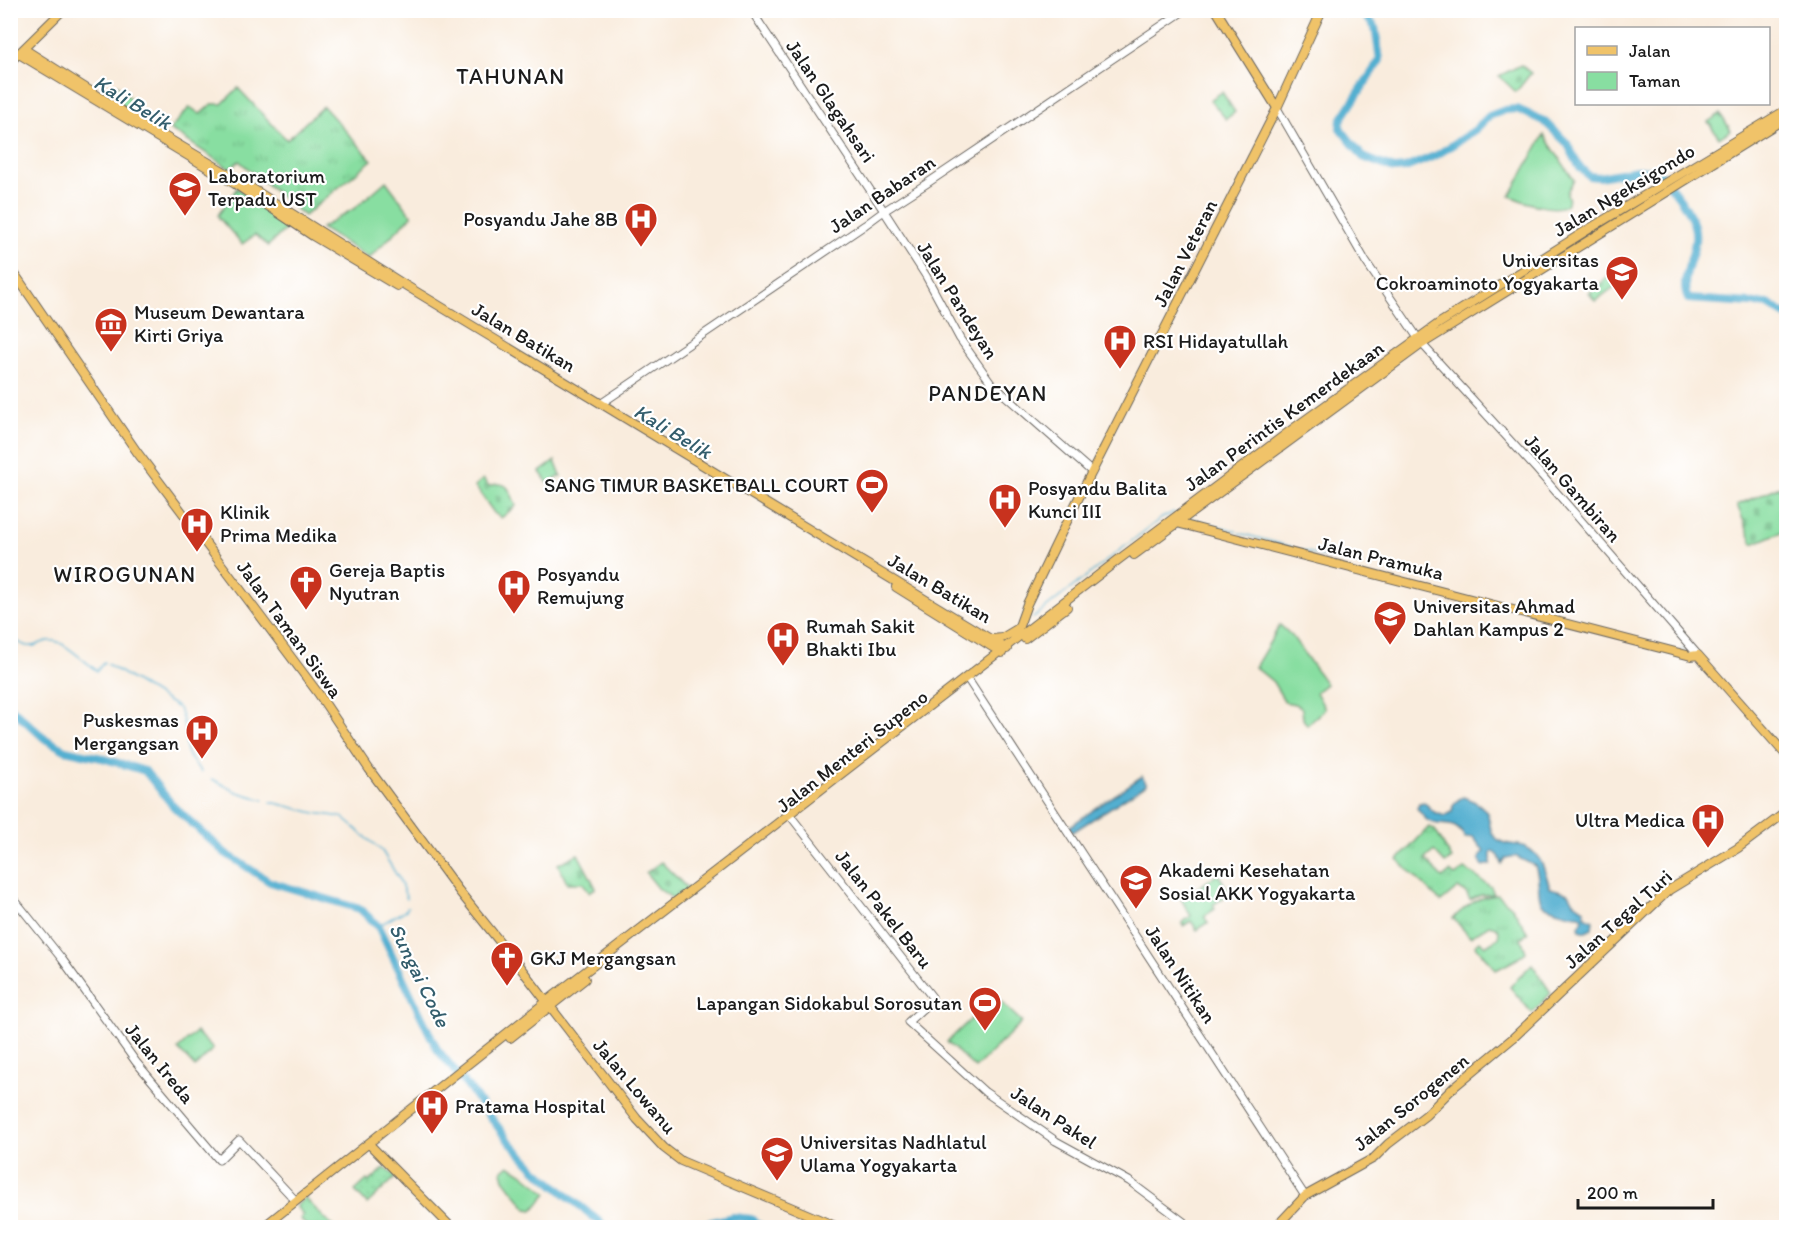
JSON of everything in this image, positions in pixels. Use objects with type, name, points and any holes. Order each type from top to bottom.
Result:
[{"type":"main road","points":[[10,62],[63,10]]},
{"type":"main road","points":[[1216,10],[1277,108]]},
{"type":"main road","name":"Jalan Veteran","points":[[1008,648],[1092,472],[1277,108],[1322,10]]},
{"type":"main road","points":[[37,36],[37,57]]},
{"type":"main road","name":"Jalan Batikan","points":[[22,51],[37,57],[339,247],[548,374],[991,642],[1008,648]]},
{"type":"main road","name":"Jalan Batikan","points":[[22,51],[244,186]]},
{"type":"main road","name":"Jalan Ngeksigondo","points":[[1690,174],[1786,110]]},
{"type":"main road","name":"Jalan Ngeksigondo","points":[[1420,341],[1589,229],[1648,199],[1786,118]]},
{"type":"main road","name":"Jalan Taman Siswa","points":[[10,267],[137,452],[318,693],[407,821],[548,1004]]},
{"type":"main road","name":"Jalan Perintis Kemerdekaan","points":[[1173,522],[1420,341]]},
{"type":"main road","name":"Jalan Menteri Supeno","points":[[262,1227],[374,1144],[446,1084],[990,659],[1008,648],[1173,522]]},
{"type":"main road","name":"Jalan Pramuka","points":[[1173,522],[1691,656],[1698,655]]},
{"type":"main road","name":"Jalan Menteri Supeno","points":[[790,816],[969,681],[1038,622],[1120,562]]},
{"type":"main road","points":[[1023,614],[1038,622]]},
{"type":"main road","points":[[990,659],[993,653],[991,642],[1017,629]]},
{"type":"main road","points":[[1698,655],[1783,744],[1786,755]]},
{"type":"main road","name":"Jalan Tegal Turi","points":[[1535,1017],[1669,890],[1740,846],[1786,812]]},
{"type":"main road","name":"Jalan Lowanu","points":[[548,1004],[637,1119],[674,1156],[711,1175],[840,1227]]},
{"type":"main road","name":"Jalan Sorogenen","points":[[1275,1227],[1305,1196],[1374,1158],[1388,1144],[1426,1115],[1454,1087],[1486,1062],[1535,1017]]},
{"type":"main road","points":[[371,1146],[452,1227]]},
{"type":"street","name":"Jalan Glagahsari","points":[[751,10],[884,211]]},
{"type":"street","name":"Jalan Babaran","points":[[600,404],[1185,10]]},
{"type":"street","name":"Jalan Gambiran","points":[[1277,108],[1366,262],[1420,341],[1537,470],[1698,655]]},
{"type":"street","name":"Jalan Pandeyan","points":[[884,211],[926,276],[960,339],[992,384],[1092,472]]},
{"type":"street","name":"Jalan Nitikan","points":[[969,681],[1305,1196]]},
{"type":"street","name":"Jalan Pakel Baru","points":[[790,816],[932,997],[931,1001],[908,1022]]},
{"type":"street","name":"Jalan Ireda","points":[[10,894],[62,959],[136,1062],[219,1160],[239,1140],[296,1201]]},
{"type":"street","name":"Jalan Pakel","points":[[908,1022],[992,1096],[1056,1141],[1128,1181],[1192,1227]]},
{"type":"green space","points":[[1521,65],[1531,73],[1516,92],[1499,76]]},
{"type":"green space","points":[[117,85],[134,102],[125,110],[108,94]]},
{"type":"green space","points":[[238,88],[287,140],[323,106],[372,160],[304,216],[239,161],[230,169],[170,129],[190,107],[200,114],[212,104],[222,104]]},
{"type":"green space","points":[[1222,92],[1235,112],[1226,119],[1210,100]]},
{"type":"green space","points":[[1720,114],[1731,130],[1719,138],[1708,122]]},
{"type":"green space","points":[[1544,135],[1574,180],[1567,193],[1568,202],[1558,208],[1540,206],[1510,196]]},
{"type":"green space","points":[[386,181],[412,216],[369,258],[321,228],[355,208]]},
{"type":"green space","points":[[237,188],[291,224],[268,246],[255,235],[242,244],[219,218],[218,215]]},
{"type":"green space","points":[[1613,273],[1621,282],[1595,301],[1589,293]]},
{"type":"green space","points":[[555,461],[561,476],[548,483],[540,472]]},
{"type":"green space","points":[[483,479],[489,486],[504,485],[512,495],[516,506],[501,518],[494,513],[475,486]]},
{"type":"green space","points":[[1786,484],[1786,530],[1753,544],[1737,505]]},
{"type":"green space","points":[[1280,625],[1292,636],[1326,684],[1316,692],[1325,709],[1307,725],[1303,719],[1302,709],[1295,704],[1285,702],[1273,682],[1255,667]]},
{"type":"green space","points":[[1429,827],[1435,830],[1452,859],[1445,863],[1434,851],[1425,859],[1442,878],[1450,872],[1455,876],[1465,869],[1491,887],[1494,894],[1481,895],[1470,900],[1466,893],[1458,888],[1441,902],[1398,860]]},
{"type":"green space","points":[[578,854],[596,888],[589,892],[583,883],[567,883],[558,864]]},
{"type":"green space","points":[[661,862],[689,890],[675,900],[659,889],[646,873]]},
{"type":"green space","points":[[1218,874],[1230,893],[1213,905],[1215,909],[1204,916],[1208,923],[1197,930],[1191,921],[1183,926],[1182,923],[1191,916],[1181,899]]},
{"type":"green space","points":[[1498,895],[1512,907],[1528,933],[1521,938],[1526,952],[1496,970],[1475,945],[1480,941],[1485,946],[1498,938],[1499,930],[1489,925],[1470,937],[1453,918],[1479,900]]},
{"type":"green space","points":[[1532,964],[1551,993],[1532,1013],[1510,987]]},
{"type":"green space","name":"Lapangan Sidokabul Sorosutan","points":[[995,996],[1022,1022],[975,1068],[947,1042]]},
{"type":"green space","points":[[196,1032],[213,1049],[195,1067],[178,1049]]},
{"type":"green space","points":[[509,1165],[547,1193],[533,1210],[527,1209],[504,1179],[502,1171]]},
{"type":"green space","points":[[385,1168],[396,1177],[367,1204],[355,1191]]},
{"type":"green space","points":[[305,1198],[333,1227],[308,1227],[300,1219],[303,1215],[296,1206]]},
{"type":"water","points":[[1142,776],[1147,784],[1073,832],[1069,827]]},
{"type":"water","points":[[1463,797],[1485,810],[1492,833],[1498,840],[1532,850],[1543,867],[1550,888],[1569,893],[1574,902],[1584,909],[1585,916],[1593,920],[1592,929],[1586,932],[1580,930],[1579,926],[1583,919],[1580,915],[1542,904],[1535,866],[1515,856],[1506,858],[1502,864],[1499,856],[1493,851],[1491,852],[1491,864],[1483,866],[1479,859],[1484,851],[1473,837],[1465,838],[1457,828],[1452,826],[1432,823],[1417,808],[1419,803],[1424,802],[1434,812],[1445,816],[1452,812],[1455,803]]},
{"type":"waterway","points":[[1360,10],[1375,27],[1380,60],[1341,120],[1340,128],[1363,157],[1394,169],[1405,168],[1437,155],[1475,130],[1489,116],[1505,110],[1517,109],[1544,121],[1567,143],[1579,166],[1589,176],[1599,177],[1637,170],[1658,171],[1674,190],[1694,226],[1694,245],[1685,281],[1688,299],[1768,304],[1786,315]]},
{"type":"waterway","name":"Kali Belik","points":[[10,40],[18,48]]},
{"type":"waterway","points":[[1033,618],[1160,519],[1174,512]]},
{"type":"waterway","points":[[1190,518],[1236,531]]},
{"type":"waterway","points":[[1239,533],[1292,547]]},
{"type":"waterway","points":[[1296,549],[1333,559]]},
{"type":"waterway","points":[[10,635],[26,646],[45,641],[58,642],[97,671],[104,662]]},
{"type":"waterway","name":"Kali Belik","points":[[1681,649],[1687,650]]},
{"type":"waterway","points":[[107,664],[177,707]]},
{"type":"waterway","name":"Sungai Code","points":[[10,707],[44,738],[65,750],[145,771],[174,807],[225,853],[270,882],[360,909],[378,926],[437,1049],[507,1139],[536,1170],[607,1228]]},
{"type":"waterway","points":[[179,708],[187,754],[201,772]]},
{"type":"waterway","points":[[212,779],[237,792],[264,800]]},
{"type":"waterway","points":[[271,802],[342,817],[382,851],[399,879],[407,899]]},
{"type":"waterway","points":[[378,926],[408,907]]},
{"type":"waterway","name":"Sungai Code","points":[[688,1228],[733,1217],[751,1219],[763,1228]]},
{"type":"place","name":"Laboratorium Terpadu UST","points":[[185,217]]},
{"type":"place","name":"Posyandu Jahe 8B","points":[[641,248]]},
{"type":"place","name":"Universitas Cokroaminoto Yogyakarta","points":[[1622,301]]},
{"type":"place","name":"Museum Dewantara Kirti Griya","points":[[111,353]]},
{"type":"place","name":"RSI Hidayatullah","points":[[1120,370]]},
{"type":"place","name":"SANG TIMUR BASKETBALL COURT","points":[[872,514]]},
{"type":"place","name":"Posyandu Balita Kunci III","points":[[1005,529]]},
{"type":"place","name":"Klinik Prima Medika","points":[[197,553]]},
{"type":"place","name":"Gereja Baptis Nyutran","points":[[306,611]]},
{"type":"place","name":"Posyandu Remujung","points":[[514,615]]},
{"type":"place","name":"Universitas Ahmad Dahlan Kampus 2","points":[[1390,646]]},
{"type":"place","name":"Rumah Sakit Bhakti Ibu","points":[[783,667]]},
{"type":"place","name":"Puskesmas Mergangsan","points":[[202,760]]},
{"type":"place","name":"Ultra Medica","points":[[1708,849]]},
{"type":"place","name":"Akademi Kesehatan Sosial AKK Yogyakarta","points":[[1136,910]]},
{"type":"place","name":"GKJ Mergangsan","points":[[507,987]]},
{"type":"place","name":"Lapangan Sidokabul Sorosutan","points":[[985,1032]]},
{"type":"place","name":"Pratama Hospital","points":[[432,1135]]},
{"type":"place","name":"Universitas Nadhlatul Ulama Yogyakarta","points":[[777,1182]]},
{"type":"district","name":"TAHUNAN","points":[[511,76]]},
{"type":"district","name":"PANDEYAN","points":[[988,393]]},
{"type":"district","name":"WIROGUNAN","points":[[125,574]]}]
